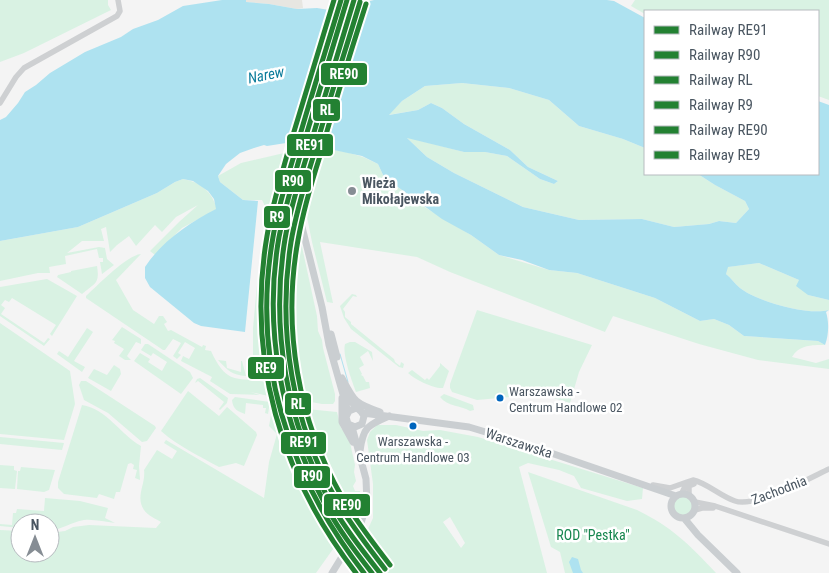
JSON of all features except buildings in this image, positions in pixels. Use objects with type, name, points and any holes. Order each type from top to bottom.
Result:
[{"type":"main road","points":[[354,0],[304,165],[299,199],[301,223],[322,307],[329,345],[348,412],[346,420],[348,424],[360,422]]},
{"type":"main road","points":[[322,307],[350,401],[360,410],[360,454],[366,479],[367,504],[362,523],[332,573]]},
{"type":"main road","points":[[342,378],[349,394],[359,403],[389,416]]},
{"type":"main road","points":[[341,388],[342,422],[360,454]]},
{"type":"main road","points":[[348,412],[356,408]]},
{"type":"main road","points":[[360,454],[362,438],[368,427],[389,416]]},
{"type":"main road","name":"Warszawska","points":[[360,422],[389,416],[468,427],[682,495]]},
{"type":"main road","name":"Warszawska","points":[[644,484],[671,503]]},
{"type":"main road","points":[[702,538],[694,522],[694,508],[682,495],[671,503],[673,513],[678,517],[684,518],[702,538],[737,573]]},
{"type":"main road","points":[[684,518],[694,508]]},
{"type":"street","points":[[0,102],[24,68],[117,16],[120,11],[118,0]]},
{"type":"street","name":"Zachodnia","points":[[644,484],[670,488],[693,480],[735,501],[744,503],[774,495],[829,469]]},
{"type":"street","points":[[682,495],[687,482]]},
{"type":"street","points":[[682,495],[692,484],[701,484]]},
{"type":"street","points":[[694,508],[720,509],[827,542]]},
{"type":"green space","points":[[0,0],[108,0],[111,10],[24,53],[0,62]]},
{"type":"green space","points":[[635,0],[829,0],[829,100],[819,96],[819,10],[644,10],[644,13],[631,6]]},
{"type":"green space","points":[[462,83],[509,88],[549,100],[579,126],[623,139],[644,148],[644,175],[700,175],[745,201],[749,209],[736,223],[719,221],[709,224],[674,227],[642,219],[579,220],[523,207],[454,173],[427,157],[406,137],[464,152],[485,152],[507,156],[540,179],[554,184],[558,181],[528,167],[510,150],[431,103],[418,110],[388,115],[402,101],[425,86]]},
{"type":"green space","points":[[322,146],[363,157],[378,164],[384,177],[426,208],[471,235],[499,255],[549,270],[577,273],[655,298],[700,321],[714,319],[729,325],[744,336],[818,341],[825,345],[802,348],[792,357],[816,363],[829,359],[829,369],[758,360],[699,344],[613,316],[605,332],[450,272],[417,257],[320,242],[333,303],[327,302],[303,197],[307,196],[310,190],[308,174],[313,152],[315,147]]},
{"type":"green space","points":[[297,150],[279,208],[272,246],[268,301],[268,375],[253,375],[253,328],[257,285],[269,214],[262,200],[243,200],[220,182],[218,176],[241,163]]},
{"type":"green space","points":[[183,179],[200,185],[205,189],[217,209],[182,228],[155,255],[150,251],[198,205],[176,217],[162,232],[155,225],[136,246],[129,236],[110,252],[106,227],[101,229],[104,241],[82,241],[67,253],[99,247],[105,248],[107,259],[114,265],[102,274],[100,262],[103,262],[103,258],[99,258],[97,249],[65,256],[66,264],[49,267],[50,273],[38,273],[0,281],[0,241],[78,227],[157,193]]},
{"type":"green space","points":[[294,210],[317,316],[318,331],[322,340],[335,394],[333,404],[295,399],[284,330],[282,300],[285,254]]},
{"type":"green space","points":[[141,254],[116,280],[133,310],[154,324],[159,316],[163,316],[167,322],[164,324],[168,331],[171,330],[202,347],[203,345],[206,346],[205,350],[211,351],[217,363],[228,375],[234,378],[270,383],[273,397],[250,392],[260,395],[230,394],[210,381],[212,377],[181,361],[183,356],[189,359],[195,348],[185,342],[178,353],[181,355],[177,359],[173,356],[181,343],[173,339],[163,350],[86,298],[105,278],[128,259]]},
{"type":"green space","points":[[759,263],[799,280],[808,295],[829,300],[829,310],[809,311],[796,309],[758,298],[738,286],[726,274],[727,267]]},
{"type":"green space","points":[[97,266],[98,276],[96,283],[82,294],[57,277],[71,271]]},
{"type":"green space","points":[[47,279],[77,296],[52,336],[50,334],[56,325],[12,298],[9,302],[5,300],[1,305],[5,308],[1,314],[44,343],[48,338],[50,339],[44,346],[0,316],[0,287]]},
{"type":"green space","points":[[352,294],[357,297],[353,296],[343,309],[345,317],[400,366],[401,362],[404,364],[403,368],[399,367],[351,329],[344,318],[340,306]]},
{"type":"green space","points":[[477,310],[592,345],[579,372],[570,403],[541,394],[477,400],[452,392],[450,384]]},
{"type":"green space","points":[[0,323],[70,371],[75,404],[64,440],[0,434]]},
{"type":"green space","points":[[122,327],[141,339],[141,344],[136,342],[127,356],[131,360],[125,360],[119,356],[124,349],[112,340]]},
{"type":"green space","points":[[87,328],[93,332],[74,361],[85,367],[82,372],[57,354],[59,351],[68,357]]},
{"type":"green space","points":[[355,342],[372,352],[373,361],[368,351],[360,357],[364,365],[359,368],[366,382],[369,382],[370,388],[356,392],[344,349],[345,344]]},
{"type":"green space","points":[[145,344],[148,344],[190,372],[193,378],[181,394],[134,361],[140,353],[150,359],[148,362],[162,371],[167,362],[153,353],[151,356],[141,350]]},
{"type":"green space","points":[[218,360],[226,361],[227,368],[241,372],[242,361],[246,376],[230,371]]},
{"type":"green space","points":[[440,363],[449,371],[443,388],[424,383],[408,373],[412,370],[425,380],[427,378],[429,380],[440,366]]},
{"type":"green space","points":[[114,365],[120,369],[121,374],[111,391],[88,378],[94,369],[107,375]]},
{"type":"green space","points":[[200,378],[228,398],[227,403],[220,410],[224,402],[198,381],[195,383]]},
{"type":"green space","points":[[81,381],[86,381],[155,426],[156,428],[147,441],[142,442],[108,413],[84,400],[79,385]]},
{"type":"green space","points":[[188,391],[219,416],[227,407],[256,432],[257,435],[244,466],[236,463],[219,467],[182,446],[161,431]]},
{"type":"green space","points":[[444,394],[473,405],[474,410],[470,411],[447,403],[440,397]]},
{"type":"green space","points":[[235,397],[270,402],[268,414],[265,413],[266,408],[263,408],[263,405],[246,403],[245,414],[238,411],[232,400]]},
{"type":"green space","points":[[273,404],[282,417],[306,483],[338,542],[316,573],[0,573],[0,530],[10,530],[10,563],[60,563],[60,532],[73,527],[89,525],[156,528],[161,522],[145,512],[140,500],[144,470],[157,450],[172,459],[177,451],[164,443],[166,440],[264,498],[269,462],[277,434],[269,426]]},
{"type":"green space","points":[[82,405],[91,407],[99,412],[141,446],[140,480],[135,478],[137,470],[133,469],[134,465],[128,464],[120,492],[116,492],[114,499],[99,494],[97,498],[64,494],[58,488],[58,482]]},
{"type":"green space","points":[[297,408],[337,412],[341,428],[349,438],[355,465],[356,481],[353,486],[355,491],[360,491],[356,521],[351,530],[331,494],[314,457]]},
{"type":"green space","points":[[377,425],[396,425],[423,431],[440,430],[478,437],[643,488],[642,499],[627,501],[581,488],[574,476],[559,470],[528,463],[519,467],[547,573],[386,573],[360,540],[371,534],[368,529],[373,518],[373,484],[367,440],[370,432]],"holes":[[[450,517],[465,543],[461,548],[443,522]]]},
{"type":"green space","points":[[0,437],[64,443],[62,450],[0,444]]},
{"type":"green space","points":[[0,465],[14,466],[14,470],[17,471],[15,489],[0,488]]},
{"type":"green space","points":[[21,467],[55,470],[49,490],[44,492],[17,489],[18,471],[20,471]]},
{"type":"green space","name":"ROD \"Pestka\"","points":[[528,472],[637,510],[649,516],[680,537],[716,573],[565,573],[560,552],[551,547]]},
{"type":"green space","points":[[683,496],[690,499],[693,506],[690,513],[683,516],[676,513],[673,506],[676,499]]},
{"type":"green space","points":[[45,498],[80,501],[108,508],[105,518],[115,523],[84,520],[60,529],[60,513],[16,513],[17,509],[44,511]]},
{"type":"green space","points":[[0,524],[10,525],[10,527],[0,526]]},
{"type":"sand","points":[[246,0],[302,0],[303,8],[297,9],[246,2]]},
{"type":"water","name":"Narew","points":[[222,0],[246,0],[246,2],[297,9],[317,8],[341,12],[360,11],[370,1],[374,0],[614,1],[644,17],[644,148],[623,139],[579,126],[549,100],[509,88],[462,83],[425,86],[402,101],[389,115],[418,110],[431,103],[442,108],[464,124],[510,150],[528,167],[558,181],[554,184],[540,179],[507,156],[485,152],[464,152],[407,138],[427,157],[454,173],[523,207],[579,220],[642,219],[674,227],[709,224],[719,221],[736,223],[749,209],[745,201],[700,175],[819,175],[819,101],[829,105],[829,300],[808,295],[796,286],[799,280],[759,263],[728,267],[726,274],[738,286],[758,298],[796,309],[809,311],[829,310],[826,312],[828,328],[825,345],[818,341],[744,336],[729,325],[714,319],[700,321],[655,298],[577,273],[549,270],[522,260],[499,255],[471,235],[442,219],[384,177],[378,164],[362,156],[329,149],[322,146],[317,140],[297,139],[286,143],[264,145],[240,153],[226,164],[218,176],[220,182],[243,200],[258,201],[245,332],[201,326],[194,323],[150,287],[145,278],[145,267],[159,249],[186,227],[216,209],[214,199],[208,191],[193,181],[183,179],[175,182],[157,193],[78,227],[0,241],[0,120],[6,117],[25,92],[50,73],[85,52],[121,37],[133,29],[158,20],[183,6]]},
{"type":"water","points":[[572,557],[578,559],[583,573],[573,573],[569,562]]},
{"type":"pier","points":[[341,10],[346,10],[307,142],[301,142]]},
{"type":"waterway","points":[[340,354],[348,382]]},
{"type":"rail line","name":"RE9","points":[[334,0],[271,214],[262,282],[262,327],[266,371],[276,414],[289,456],[308,497],[330,536],[356,573]]},
{"type":"rail line","name":"R9","points":[[341,0],[277,215],[267,283],[267,328],[272,372],[282,415],[296,456],[315,497],[337,536],[364,573]]},
{"type":"rail line","name":"R90","points":[[347,0],[284,215],[279,237],[273,306],[280,374],[287,408],[297,441],[310,473],[330,513],[347,540],[372,573]]},
{"type":"rail line","name":"RE91","points":[[354,0],[289,217],[281,273],[281,341],[293,408],[315,471],[330,502],[347,529],[380,573]]},
{"type":"rail line","name":"RL","points":[[360,2],[298,209],[287,275],[286,309],[292,376],[309,440],[337,501],[385,569]]},
{"type":"rail line","name":"RE90","points":[[366,4],[336,99],[302,219],[293,273],[293,340],[298,373],[314,437],[342,497],[390,565]]},
{"type":"place","name":"Wieża Mikołajewska","points":[[352,191]]},
{"type":"place","name":"Warszawska - Centrum Handlowe 02","points":[[500,398]]},
{"type":"place","name":"Warszawska - Centrum Handlowe 03","points":[[413,426]]}]
